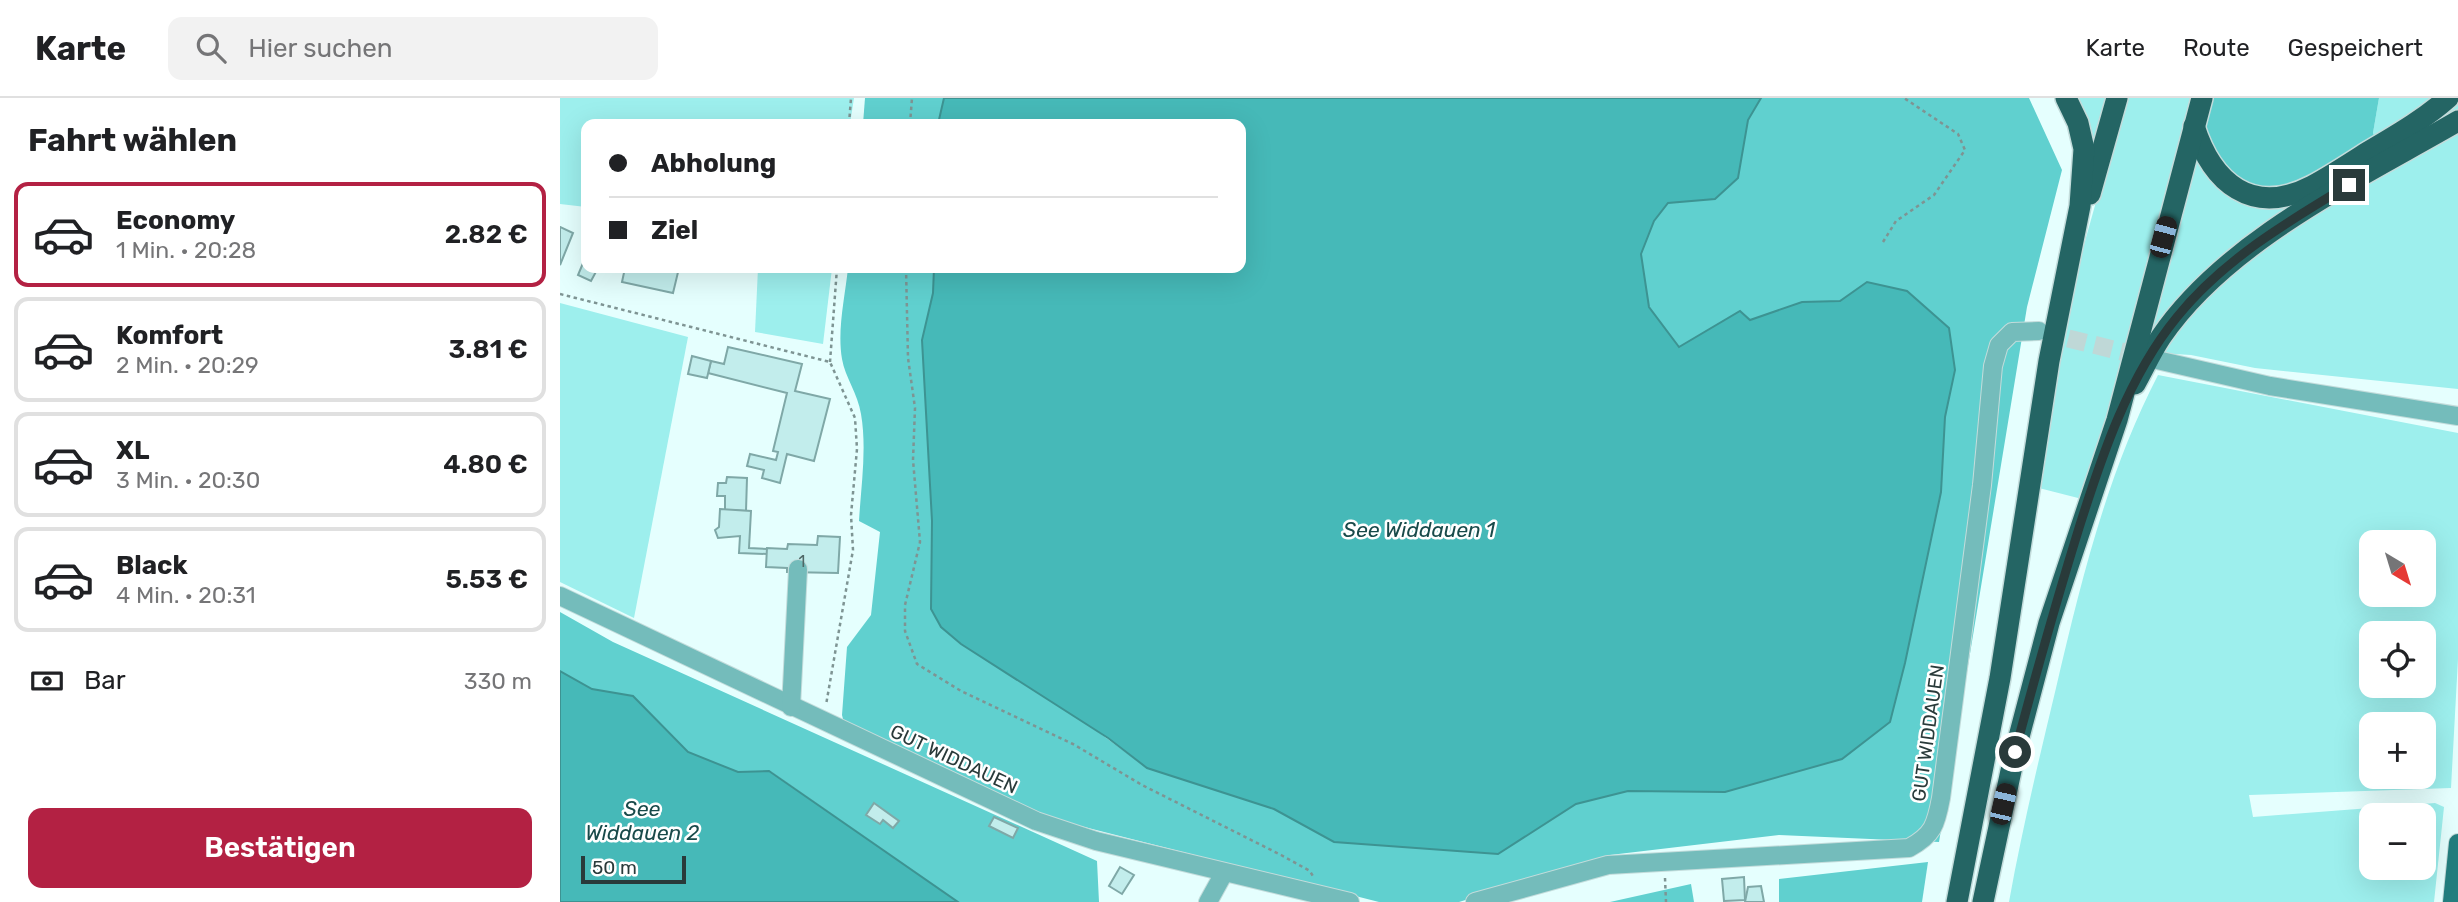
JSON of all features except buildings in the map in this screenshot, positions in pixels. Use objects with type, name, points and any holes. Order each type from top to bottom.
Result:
[{"type":"highway","points":[[1957,902],[2000,678],[2029,476],[2080,206],[2084,149],[2078,123],[2066,98]]},
{"type":"highway","points":[[2067,279],[2117,98]]},
{"type":"highway","points":[[1983,902],[2015,752],[2049,623],[2117,420],[2202,98]]},
{"type":"highway","points":[[2194,126],[2206,156],[2228,186],[2254,196],[2284,196],[2311,187],[2427,116],[2448,98]]},
{"type":"highway","points":[[2117,420],[2161,337],[2178,315],[2239,256],[2325,199],[2458,121]]},
{"type":"main road","points":[[2452,902],[2458,844]]},
{"type":"lane","name":"GUT WIDDAUEN","points":[[1475,902],[1583,870],[1665,861],[1909,848],[1927,838],[1937,819],[1943,784],[1982,485],[1993,366],[1999,345],[2012,332],[2039,331]]},
{"type":"lane","points":[[2157,360],[2270,386],[2458,416]]},
{"type":"lane","points":[[791,707],[798,569]]},
{"type":"lane","name":"GUT WIDDAUEN","points":[[560,596],[1036,821],[1096,841],[1350,902]]},
{"type":"lane","points":[[1208,902],[1224,873]]},
{"type":"path","points":[[849,119],[851,98]]},
{"type":"path","points":[[910,119],[912,98]]},
{"type":"path","points":[[1883,242],[1896,221],[1934,195],[1965,150],[1958,134],[1904,98]]},
{"type":"path","points":[[821,720],[830,689],[853,550],[851,515],[857,449],[855,418],[830,362],[837,273]]},
{"type":"path","points":[[906,273],[908,358],[915,408],[913,460],[920,542],[905,606],[905,631],[917,664],[961,691],[1073,744],[1142,785],[1281,855],[1310,872],[1325,895]]},
{"type":"path","points":[[560,294],[830,362]]},
{"type":"path","points":[[1665,861],[1666,902]]},
{"type":"shaded area","points":[[560,98],[854,98],[851,119],[581,119],[581,206],[560,204]]},
{"type":"shaded area","points":[[865,98],[944,98],[939,119],[863,119]]},
{"type":"shaded area","points":[[1761,98],[2029,98],[2062,170],[2027,307],[1939,842],[1779,835],[1610,855],[1459,902],[1379,902],[1053,819],[844,723],[842,715],[847,647],[871,615],[880,532],[859,521],[863,427],[841,348],[847,273],[934,273],[933,293],[922,340],[932,521],[931,609],[1147,768],[1274,809],[1334,842],[1498,854],[1576,804],[1628,791],[1725,792],[1941,492],[1945,417],[1955,370],[1867,282],[1840,301],[1802,302],[1750,320],[1740,312],[1679,347],[1649,307],[1641,254],[1654,221],[1668,203],[1738,178],[1748,120]]},
{"type":"shaded area","points":[[2074,98],[2110,98],[2094,154]]},
{"type":"shaded area","points":[[2125,98],[2192,98],[2113,405],[2082,499],[2035,487],[2082,252]]},
{"type":"shaded area","points":[[2210,98],[2379,98],[2373,133],[2376,140],[2303,184],[2263,191],[2226,177],[2205,132]]},
{"type":"shaded area","points":[[2379,98],[2434,98],[2376,140],[2373,133]]},
{"type":"shaded area","points":[[2458,98],[2458,112],[2281,219],[2147,348],[2193,146],[2250,198]]},
{"type":"shaded area","points":[[2458,127],[2458,389],[2255,368],[2191,355],[2159,353],[2189,316],[2222,283],[2258,253],[2296,225]]},
{"type":"shaded area","points":[[758,273],[831,273],[823,344],[755,332]]},
{"type":"shaded area","points":[[560,303],[688,337],[634,618],[560,582]]},
{"type":"shaded area","points":[[2158,375],[2458,433],[2458,659],[2451,788],[2436,789],[2436,712],[2359,712],[2359,789],[2422,789],[2249,795],[2253,817],[2359,809],[2359,880],[2436,880],[2436,803],[2444,807],[2434,902],[2009,902],[2065,648],[2097,528],[2124,451]]},
{"type":"shaded area","points":[[560,612],[613,642],[1097,861],[1099,902],[958,902],[770,771],[738,772],[688,752],[633,696],[592,689],[560,671]]},
{"type":"shaded area","points":[[1928,862],[1922,902],[1779,902],[1779,879]]},
{"type":"shaded area","points":[[1691,884],[1694,902],[1610,902]]},
{"type":"water","name":"See Widdauen 1","points":[[944,98],[1761,98],[1748,120],[1738,178],[1715,199],[1668,203],[1654,221],[1641,254],[1649,307],[1679,347],[1740,311],[1750,320],[1802,302],[1840,301],[1867,282],[1907,291],[1949,328],[1955,370],[1945,417],[1941,492],[1890,722],[1842,759],[1725,792],[1628,791],[1576,804],[1498,854],[1334,842],[1274,809],[1147,768],[1108,738],[961,644],[941,627],[931,609],[932,521],[922,340],[933,293],[934,273],[1246,273],[1246,119],[939,119]]},
{"type":"water","name":"See Widdauen 2","points":[[560,671],[592,689],[633,696],[688,752],[738,772],[769,771],[958,902],[560,902]]},
{"type":"tunnel","points":[[2042,332],[2148,358]]},
{"type":"route","points":[[2015,752],[2049,623],[2089,497],[2117,420],[2150,355],[2178,315],[2239,256],[2349,185]]}]
